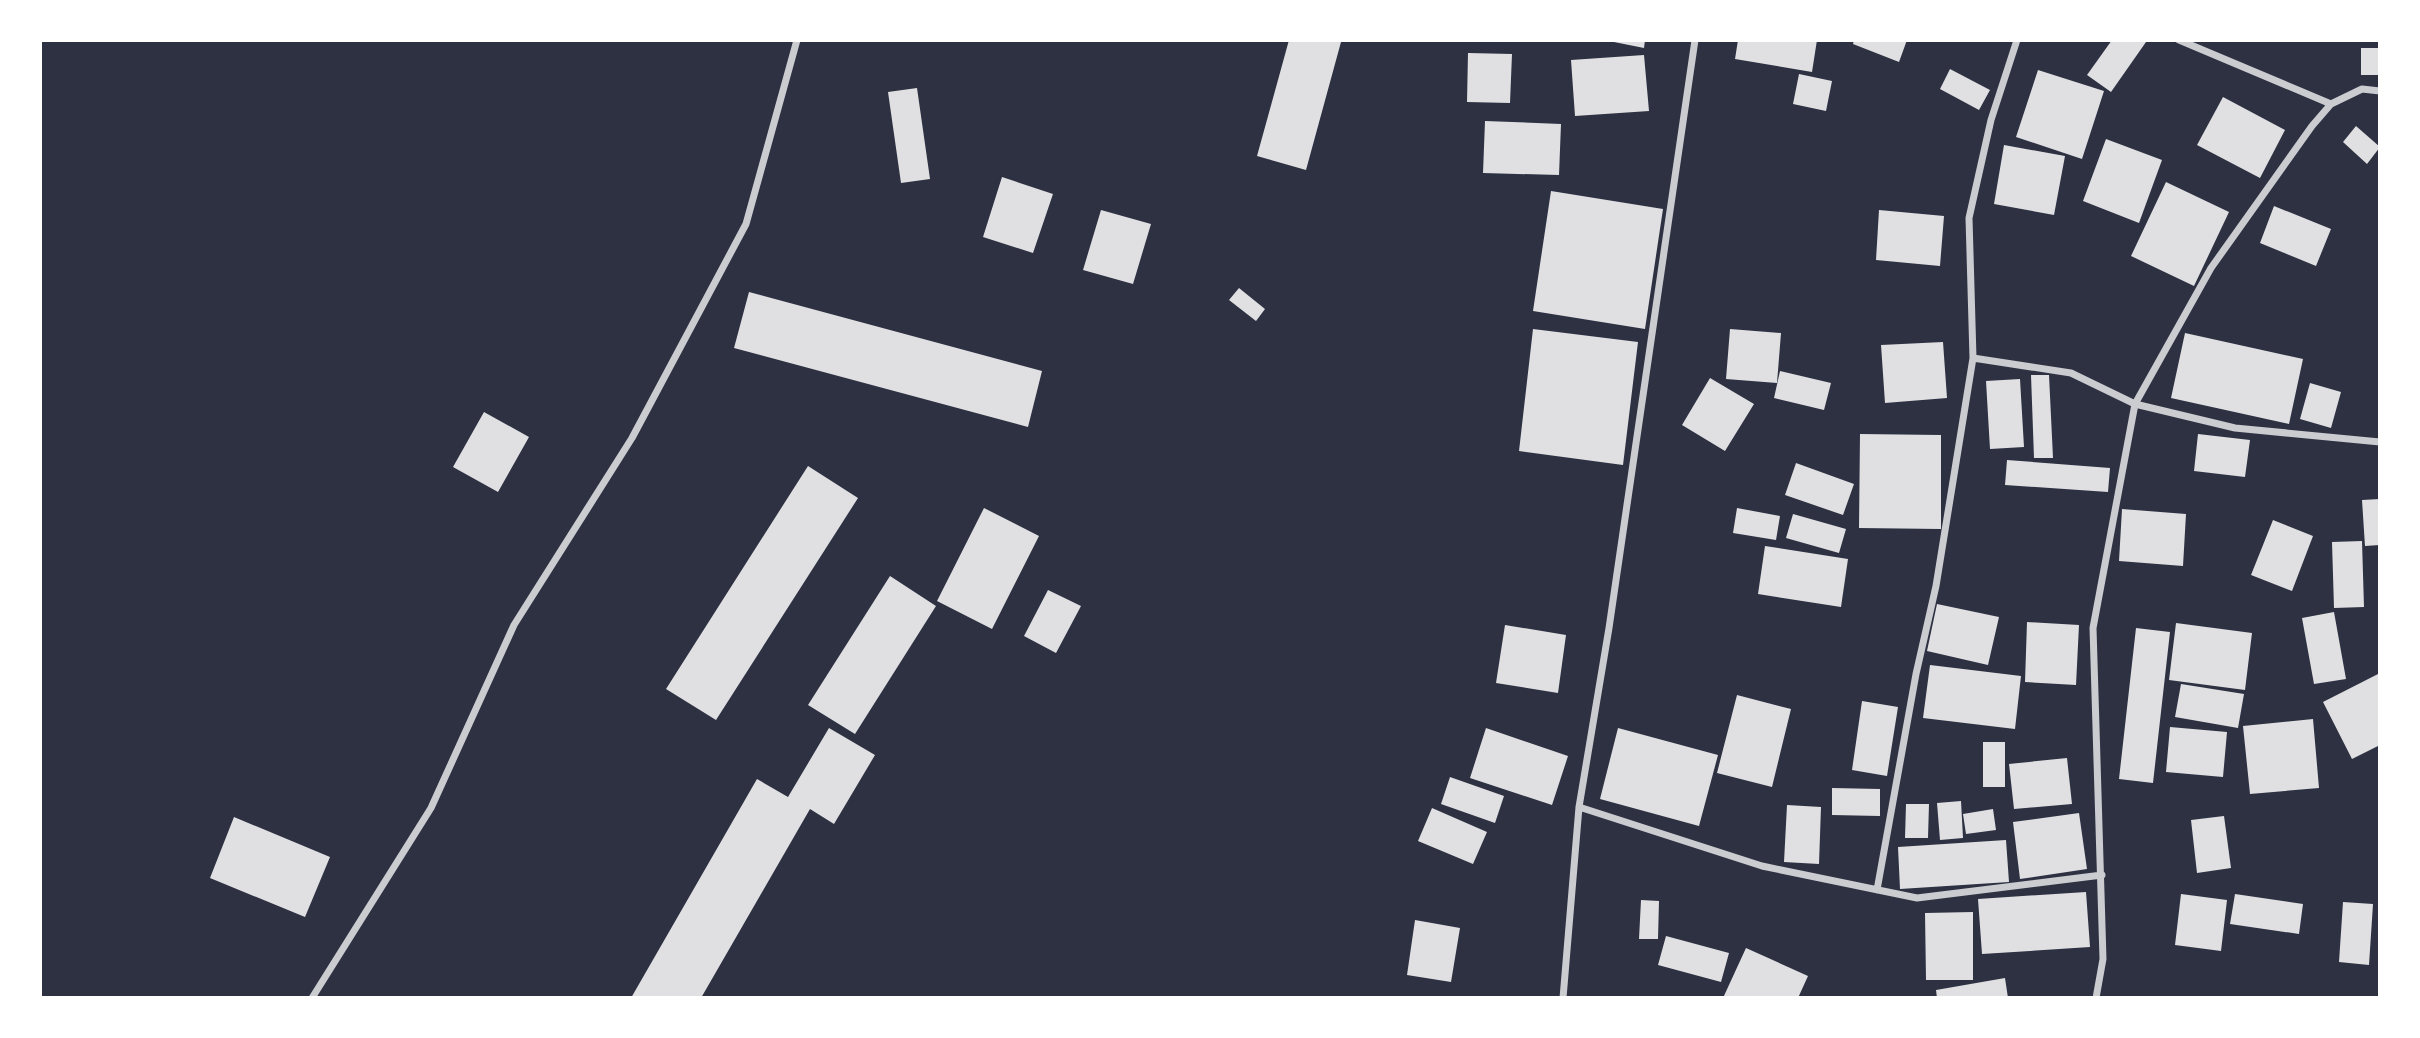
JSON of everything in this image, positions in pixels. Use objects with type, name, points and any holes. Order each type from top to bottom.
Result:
[{"type":"street","points":[[312,998],[431,808],[514,625],[632,438],[746,224],[797,40]]},
{"type":"street","points":[[1563,998],[1578,807],[1611,614],[1695,40]]},
{"type":"street","points":[[1877,890],[1916,674],[1936,586],[1973,358],[1969,218],[1991,120],[2017,40]]},
{"type":"street","points":[[2179,40],[2331,104]]},
{"type":"street","points":[[2096,998],[2103,959],[2094,628],[2135,404],[2211,268],[2312,126],[2331,104],[2362,89],[2380,91]]},
{"type":"street","points":[[1973,358],[2071,373],[2135,404],[2235,428],[2380,442]]},
{"type":"street","points":[[1578,807],[1762,866],[1917,898],[2102,875]]},
{"type":"building","points":[[1289,40],[1341,42],[1306,170],[1257,156]]},
{"type":"building","points":[[1604,40],[1645,40],[1644,48]]},
{"type":"building","points":[[1738,40],[1817,40],[1812,72],[1735,59]]},
{"type":"building","points":[[1854,40],[1907,40],[1899,62],[1853,44]]},
{"type":"building","points":[[2112,40],[2146,42],[2111,92],[2087,75]]},
{"type":"building","points":[[2361,48],[2380,48],[2380,75],[2361,75]]},
{"type":"building","points":[[1468,53],[1512,54],[1510,103],[1467,102]]},
{"type":"building","points":[[1644,55],[1649,111],[1575,116],[1571,60]]},
{"type":"building","points":[[1950,69],[1990,90],[1979,110],[1940,89]]},
{"type":"building","points":[[2038,70],[2104,91],[2082,159],[2016,137]]},
{"type":"building","points":[[1799,74],[1832,81],[1826,111],[1793,104]]},
{"type":"building","points":[[917,88],[930,179],[901,183],[888,92]]},
{"type":"building","points":[[2223,97],[2285,130],[2260,178],[2197,145]]},
{"type":"building","points":[[1485,121],[1561,124],[1559,175],[1483,173]]},
{"type":"building","points":[[2356,126],[2380,147],[2367,164],[2343,142]]},
{"type":"building","points":[[2106,139],[2162,160],[2139,223],[2083,201]]},
{"type":"building","points":[[2004,145],[2065,156],[2054,215],[1994,204]]},
{"type":"building","points":[[1002,177],[1053,194],[1033,253],[983,237]]},
{"type":"building","points":[[2166,182],[2229,212],[2194,286],[2131,256]]},
{"type":"building","points":[[1551,191],[1663,209],[1645,329],[1533,311]]},
{"type":"building","points":[[2274,206],[2331,229],[2316,266],[2260,243]]},
{"type":"building","points":[[1101,210],[1151,224],[1133,284],[1083,270]]},
{"type":"building","points":[[1879,210],[1944,216],[1940,266],[1876,260]]},
{"type":"building","points":[[1239,288],[1265,309],[1256,321],[1229,300]]},
{"type":"building","points":[[749,292],[1042,371],[1028,427],[734,348]]},
{"type":"building","points":[[1533,329],[1638,342],[1623,465],[1519,451]]},
{"type":"building","points":[[1730,329],[1781,333],[1777,383],[1726,379]]},
{"type":"building","points":[[2185,333],[2303,359],[2289,424],[2171,398]]},
{"type":"building","points":[[1943,342],[1947,398],[1885,403],[1881,345]]},
{"type":"building","points":[[1780,371],[1831,383],[1824,410],[1774,398]]},
{"type":"building","points":[[2031,375],[2049,375],[2053,458],[2034,458]]},
{"type":"building","points":[[1710,378],[1754,404],[1725,451],[1682,425]]},
{"type":"building","points":[[2020,379],[2024,447],[1990,449],[1986,381]]},
{"type":"building","points":[[2310,383],[2341,392],[2331,428],[2300,419]]},
{"type":"building","points":[[484,412],[529,437],[498,492],[453,467]]},
{"type":"building","points":[[1860,434],[1941,435],[1941,529],[1859,528]]},
{"type":"building","points":[[2198,434],[2250,440],[2245,477],[2194,471]]},
{"type":"building","points":[[2007,460],[2110,468],[2108,492],[2005,485]]},
{"type":"building","points":[[1796,463],[1854,484],[1843,515],[1785,495]]},
{"type":"building","points":[[808,466],[858,498],[716,720],[666,689]]},
{"type":"building","points":[[2380,499],[2380,545],[2365,546],[2362,500]]},
{"type":"building","points":[[984,508],[1039,536],[992,629],[937,601]]},
{"type":"building","points":[[1737,508],[1780,516],[1776,540],[1733,533]]},
{"type":"building","points":[[2122,509],[2186,514],[2183,566],[2119,561]]},
{"type":"building","points":[[1793,514],[1846,529],[1839,553],[1786,538]]},
{"type":"building","points":[[2273,520],[2313,536],[2292,591],[2251,575]]},
{"type":"building","points":[[2362,541],[2364,607],[2334,608],[2332,542]]},
{"type":"building","points":[[1765,546],[1848,559],[1841,607],[1758,594]]},
{"type":"building","points":[[890,576],[936,606],[855,734],[808,705]]},
{"type":"building","points":[[1048,590],[1081,606],[1056,653],[1024,636]]},
{"type":"building","points":[[1937,604],[1999,617],[1988,665],[1927,651]]},
{"type":"building","points":[[2334,612],[2346,679],[2314,684],[2302,618]]},
{"type":"building","points":[[2027,622],[2079,625],[2076,685],[2025,682]]},
{"type":"building","points":[[2176,623],[2252,633],[2245,690],[2169,680]]},
{"type":"building","points":[[1505,625],[1566,635],[1558,693],[1496,683]]},
{"type":"building","points":[[2136,628],[2170,632],[2153,783],[2119,779]]},
{"type":"building","points":[[1930,665],[2021,676],[2015,729],[1923,718]]},
{"type":"building","points":[[2380,673],[2380,745],[2352,759],[2323,702]]},
{"type":"building","points":[[2181,684],[2244,694],[2238,728],[2175,717]]},
{"type":"building","points":[[1737,695],[1791,709],[1772,787],[1717,773]]},
{"type":"building","points":[[1862,701],[1898,707],[1887,776],[1852,770]]},
{"type":"building","points":[[2313,719],[2319,788],[2250,794],[2243,726]]},
{"type":"building","points":[[2170,727],[2227,732],[2223,777],[2166,772]]},
{"type":"building","points":[[829,728],[875,755],[834,824],[810,809],[701,998],[631,998],[757,779],[788,797]]},
{"type":"building","points":[[1486,728],[1568,756],[1552,805],[1470,778]]},
{"type":"building","points":[[1618,728],[1718,755],[1699,826],[1600,799]]},
{"type":"building","points":[[1983,742],[2005,742],[2005,787],[1983,787]]},
{"type":"building","points":[[2067,758],[2072,804],[2014,809],[2009,764]]},
{"type":"building","points":[[1450,777],[1504,796],[1495,823],[1441,804]]},
{"type":"building","points":[[1832,788],[1880,789],[1880,816],[1832,815]]},
{"type":"building","points":[[1961,801],[1963,838],[1940,840],[1937,803]]},
{"type":"building","points":[[1906,804],[1929,804],[1928,838],[1905,838]]},
{"type":"building","points":[[1787,805],[1821,807],[1819,864],[1784,862]]},
{"type":"building","points":[[1432,808],[1487,832],[1473,864],[1418,841]]},
{"type":"building","points":[[1993,809],[1996,830],[1966,834],[1963,814]]},
{"type":"building","points":[[2079,813],[2087,869],[2020,879],[2013,822]]},
{"type":"building","points":[[2224,816],[2231,868],[2197,873],[2191,820]]},
{"type":"building","points":[[234,817],[330,857],[305,917],[210,878]]},
{"type":"building","points":[[2006,840],[2009,882],[1900,889],[1898,847]]},
{"type":"building","points":[[2086,892],[2090,947],[1982,954],[1978,899]]},
{"type":"building","points":[[2181,894],[2227,900],[2221,951],[2175,945]]},
{"type":"building","points":[[2235,894],[2303,904],[2299,934],[2230,924]]},
{"type":"building","points":[[1641,900],[1659,901],[1658,939],[1639,939]]},
{"type":"building","points":[[2343,902],[2373,904],[2369,965],[2339,962]]},
{"type":"building","points":[[1973,912],[1973,980],[1926,980],[1925,913]]},
{"type":"building","points":[[1415,920],[1460,928],[1451,982],[1407,975]]},
{"type":"building","points":[[1666,936],[1729,953],[1721,982],[1658,965]]},
{"type":"building","points":[[1746,948],[1808,976],[1798,998],[1723,998]]},
{"type":"building","points":[[2005,978],[2008,998],[1937,998],[1936,990]]}]
